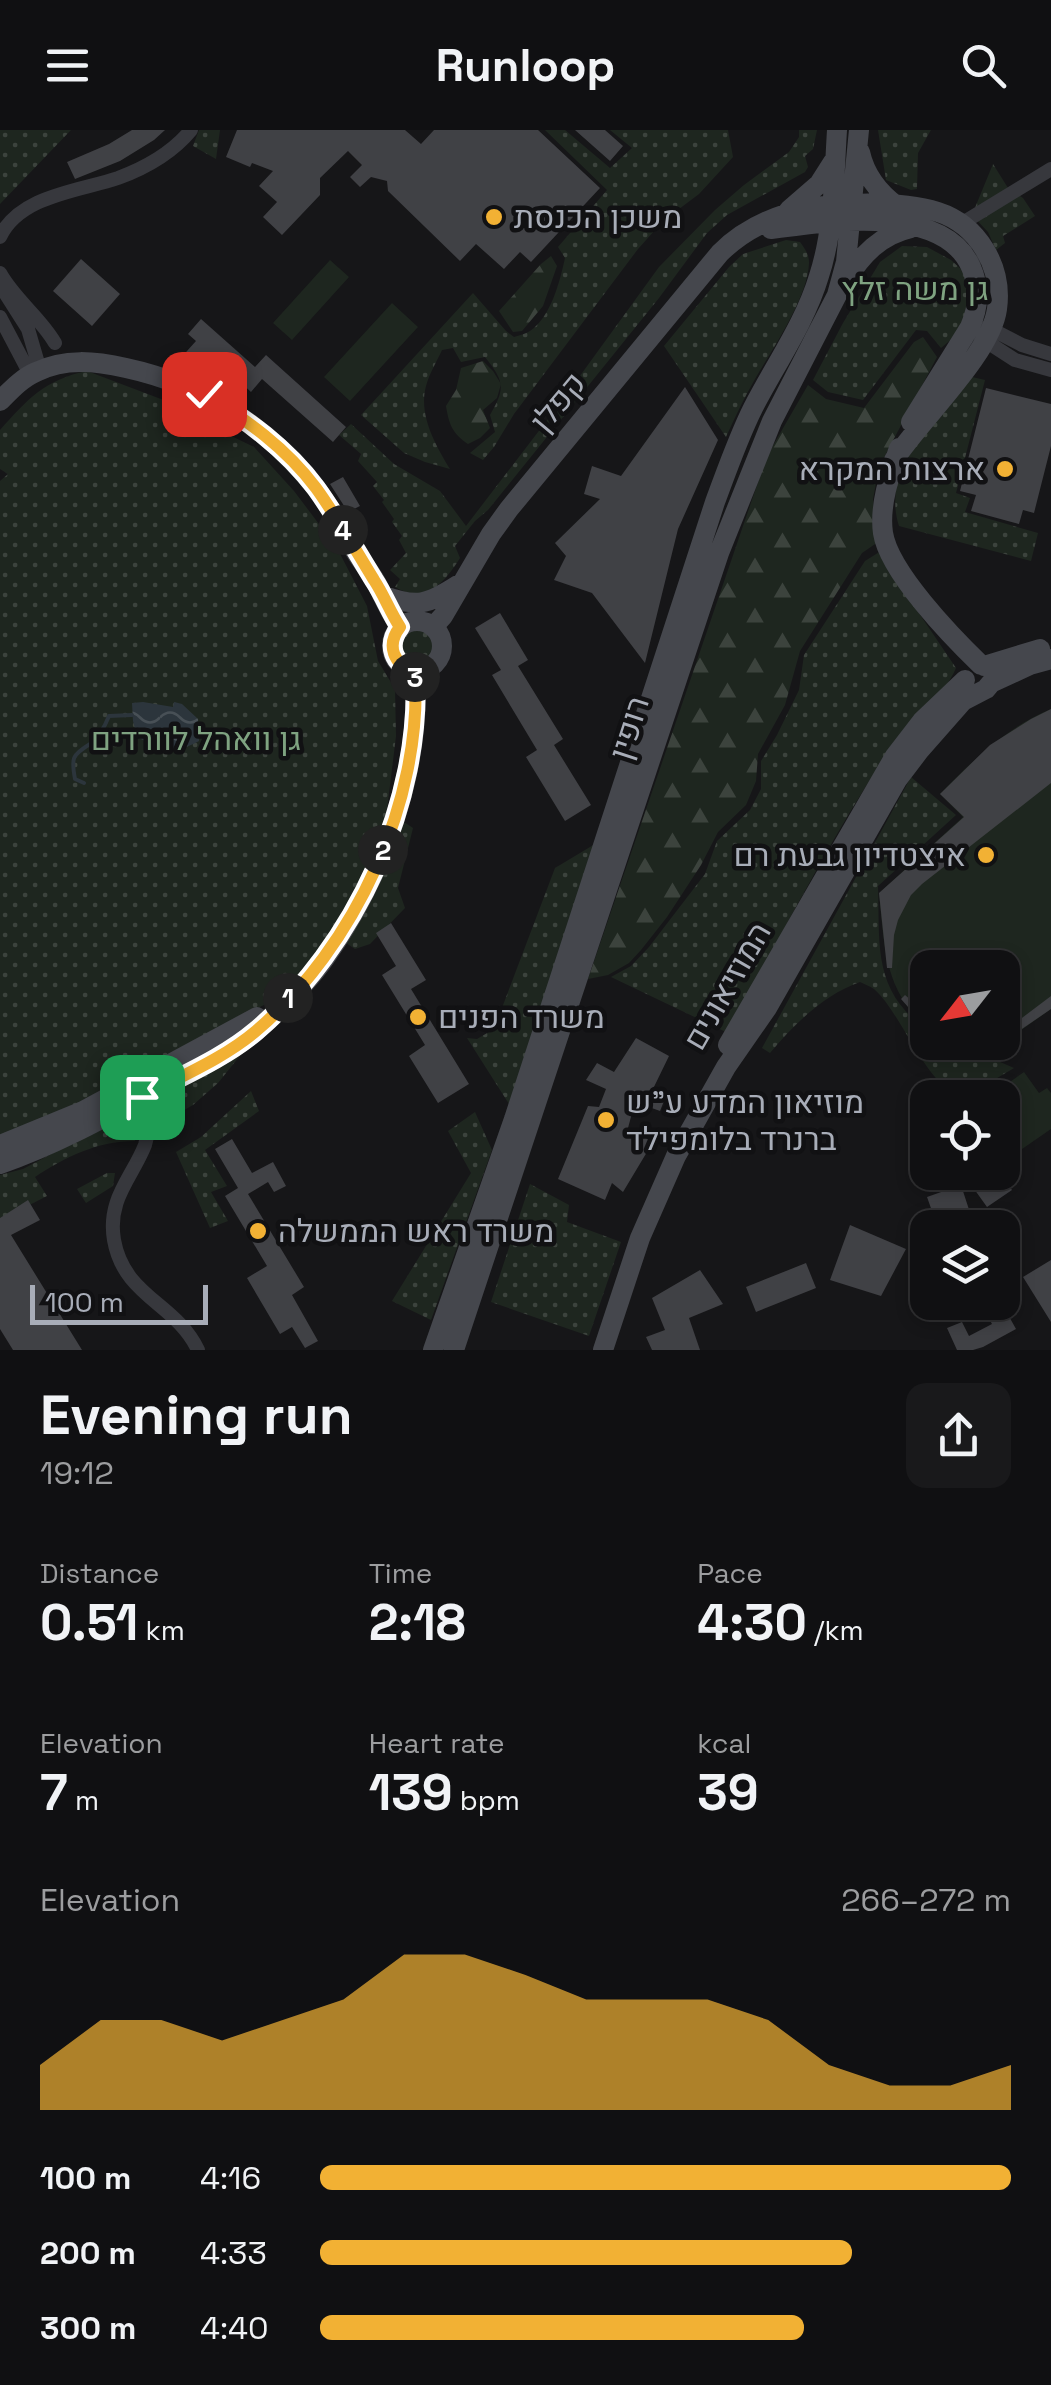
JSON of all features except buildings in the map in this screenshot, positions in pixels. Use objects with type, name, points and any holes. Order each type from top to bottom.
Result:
[{"type":"street","points":[[0,237],[5,227],[21,214],[55,195],[118,178],[143,166],[180,143],[191,130]]},
{"type":"street","name":"רופין","points":[[454,1350],[724,538],[764,437],[837,295],[846,262],[837,130]]},
{"type":"street","points":[[859,136],[868,176],[897,206]]},
{"type":"street","name":"רופין","points":[[432,1350],[514,1119],[714,502],[752,411],[812,298],[841,213],[859,136]]},
{"type":"street","points":[[824,257],[814,235],[788,220],[822,181],[836,155]]},
{"type":"street","points":[[961,224],[1051,169]]},
{"type":"street","points":[[841,213],[897,206],[937,212],[973,233],[996,276],[998,305],[988,335],[894,460]]},
{"type":"street","points":[[841,213],[918,227],[950,240],[968,262],[978,294],[970,327],[911,422],[894,460],[882,529],[890,554],[978,677]]},
{"type":"street","name":"קפלן","points":[[433,628],[523,492],[732,242],[749,230],[841,213]]},
{"type":"street","points":[[837,295],[858,261],[874,245],[902,230],[918,227]]},
{"type":"street","points":[[0,272],[55,343]]},
{"type":"street","points":[[0,284],[28,329],[35,372]]},
{"type":"street","points":[[998,292],[1007,324],[1033,350]]},
{"type":"street","points":[[0,317],[35,372]]},
{"type":"street","points":[[970,327],[1051,354]]},
{"type":"street","points":[[988,335],[1015,360]]},
{"type":"street","points":[[962,373],[986,361],[1015,360],[1051,370]]},
{"type":"street","points":[[0,401],[35,372],[82,361],[152,374],[183,385],[230,410],[284,452],[305,475],[333,513],[400,627]]},
{"type":"street","points":[[380,589],[406,604],[422,604],[464,581]]},
{"type":"street","points":[[420,621],[433,628],[440,638],[439,657],[429,668],[415,671],[401,666],[393,654],[392,639],[400,627],[420,621]]},
{"type":"street","points":[[978,677],[1051,645]]},
{"type":"street","points":[[978,677],[1051,659]]},
{"type":"street","points":[[0,1164],[53,1144],[276,1006],[323,962],[356,906],[391,829],[406,781],[417,702],[415,671]]},
{"type":"street","name":"המוזיאונים","points":[[591,1350],[642,1201],[690,1110],[895,756],[922,721],[978,677]]},
{"type":"street","name":"המוזיאונים","points":[[603,1350],[656,1196],[714,1087],[767,1008],[897,780],[978,677]]},
{"type":"street","points":[[0,1144],[139,1089]]},
{"type":"street","points":[[139,1089],[148,1120],[147,1134],[122,1185],[113,1221],[114,1238],[129,1278],[186,1329],[198,1350]]},
{"type":"green space","points":[[0,130],[71,130],[0,204]]},
{"type":"green space","points":[[199,130],[220,130],[216,159],[193,146]]},
{"type":"green space","points":[[545,130],[565,130],[610,168],[632,148],[610,130],[728,130],[733,157],[638,249],[483,460],[470,453],[495,432],[490,415],[499,398],[499,379],[485,357],[461,362],[453,348],[442,350],[427,381],[424,408],[434,440],[450,469],[425,462],[404,453],[361,415],[473,293],[514,337],[537,325],[554,298],[560,277],[565,258],[558,247],[607,190]]},
{"type":"green space","points":[[799,130],[817,130],[813,149],[805,156],[805,172],[727,215],[707,233],[659,298],[455,546],[460,558],[441,583],[416,594],[395,587],[400,579],[390,570],[406,553],[399,540],[402,536],[373,486],[377,482],[358,461],[361,454],[339,435],[351,424],[394,464],[440,491],[466,526],[659,267],[715,210],[789,152]]},
{"type":"green space","points":[[878,130],[931,130],[918,153],[917,189],[886,180]]},
{"type":"green space","points":[[993,164],[1008,188],[1023,198],[1035,216],[1003,236],[1005,243],[996,250],[988,232],[972,215]]},
{"type":"green space","points":[[786,240],[800,242],[809,260],[803,291],[726,437],[664,346],[743,254]]},
{"type":"green space","name":"גן משה זלץ","points":[[902,246],[927,247],[964,272],[969,300],[960,332],[941,348],[927,331],[916,330],[863,400],[828,392],[813,380],[880,262]]},
{"type":"green space","points":[[551,256],[557,266],[543,306],[522,331],[513,332],[499,311]]},
{"type":"green space","points":[[330,260],[349,277],[292,340],[273,323]]},
{"type":"green space","points":[[392,303],[418,327],[350,401],[324,377]]},
{"type":"green space","points":[[923,337],[937,357],[879,467],[873,499],[878,542],[862,553],[800,651],[785,705],[758,754],[756,781],[746,805],[718,832],[701,865],[641,950],[629,963],[608,975],[588,979],[767,456],[808,385],[826,399],[864,408],[914,342]]},
{"type":"green space","points":[[483,361],[501,384],[497,398],[483,410],[490,428],[468,444],[452,428],[446,406],[456,390],[461,368]]},
{"type":"green space","name":"גן וואהל לוורדים","points":[[87,371],[174,404],[188,415],[254,447],[294,491],[337,548],[367,606],[378,661],[395,689],[396,736],[385,826],[355,898],[291,990],[75,1108],[0,1140],[0,481],[8,474],[0,469],[0,430],[38,392]]},
{"type":"green space","points":[[972,377],[985,380],[956,493],[970,498],[965,512],[1038,533],[1031,561],[899,526],[897,483],[905,464],[915,445]]},
{"type":"green space","points":[[881,551],[956,668],[942,691],[896,741],[866,786],[728,1033],[611,977],[631,966],[649,947],[705,874],[717,841],[750,810],[761,789],[761,761],[799,690],[804,655],[865,561]]},
{"type":"green space","points":[[416,628],[429,633],[434,646],[429,659],[416,664],[403,659],[398,646],[403,633]]},
{"type":"green space","name":"איצטדיון גבעת רם","points":[[1051,709],[1051,1009],[1020,1031],[1020,950],[910,950],[910,1008],[894,983],[889,966],[879,893],[963,817],[940,794],[978,757]]},
{"type":"green space","points":[[911,777],[956,815],[878,886],[883,965],[896,999],[910,1016],[910,1040],[885,1001],[860,982],[834,994],[810,1012],[770,1053],[762,1048]]},
{"type":"green space","points":[[404,822],[413,828],[398,888],[405,908],[370,944],[355,949],[346,943],[375,894]]},
{"type":"green space","points":[[595,844],[509,1104],[467,1038],[477,1039],[494,1029],[555,868]]},
{"type":"green space","points":[[243,1052],[218,1083],[193,1105],[158,1125],[151,1106]]},
{"type":"green space","points":[[923,1060],[995,1060],[1014,1068],[994,1080],[938,1080]]},
{"type":"green space","points":[[1024,1072],[1039,1093],[1047,1088],[1051,1093],[1051,1129],[1020,1151],[1020,1080],[1012,1080]]},
{"type":"green space","points":[[251,1091],[259,1111],[205,1150],[227,1186],[211,1192],[228,1221],[210,1228],[176,1152],[201,1137]]},
{"type":"green space","points":[[475,1112],[492,1150],[431,1320],[392,1301],[471,1173],[448,1131]]},
{"type":"green space","points":[[119,1118],[133,1127],[135,1141],[95,1147],[46,1170],[35,1177],[47,1196],[0,1220],[0,1175],[23,1169]]},
{"type":"green space","points":[[107,1173],[115,1173],[113,1186],[86,1203],[77,1189]]},
{"type":"green space","points":[[530,1184],[569,1205],[567,1222],[621,1242],[589,1336],[491,1302]]},
{"type":"water","points":[[174,702],[182,704],[198,719],[199,741],[167,750],[137,737],[132,703],[173,707]]},
{"type":"waterway","points":[[84,783],[75,779],[76,754],[97,738],[109,716],[132,715]]},
{"type":"waterway","points":[[100,733],[110,743]]},
{"type":"place","name":"משכן הכנסת","points":[[494,217]]},
{"type":"place","name":"ארצות המקרא","points":[[1005,469]]},
{"type":"place","name":"איצטדיון גבעת רם","points":[[986,855]]},
{"type":"place","name":"משרד הפנים","points":[[418,1017]]},
{"type":"place","name":"מוזיאון המדע ע\"ש ברנרד בלומפילד","points":[[606,1120]]},
{"type":"place","name":"משרד ראש הממשלה","points":[[258,1231]]},
{"type":"route","points":[[142,1097],[255,1032],[323,962],[376,865],[402,800],[417,702],[415,671],[401,666],[393,654],[392,639],[400,627],[321,495],[260,430],[204,394]]}]
